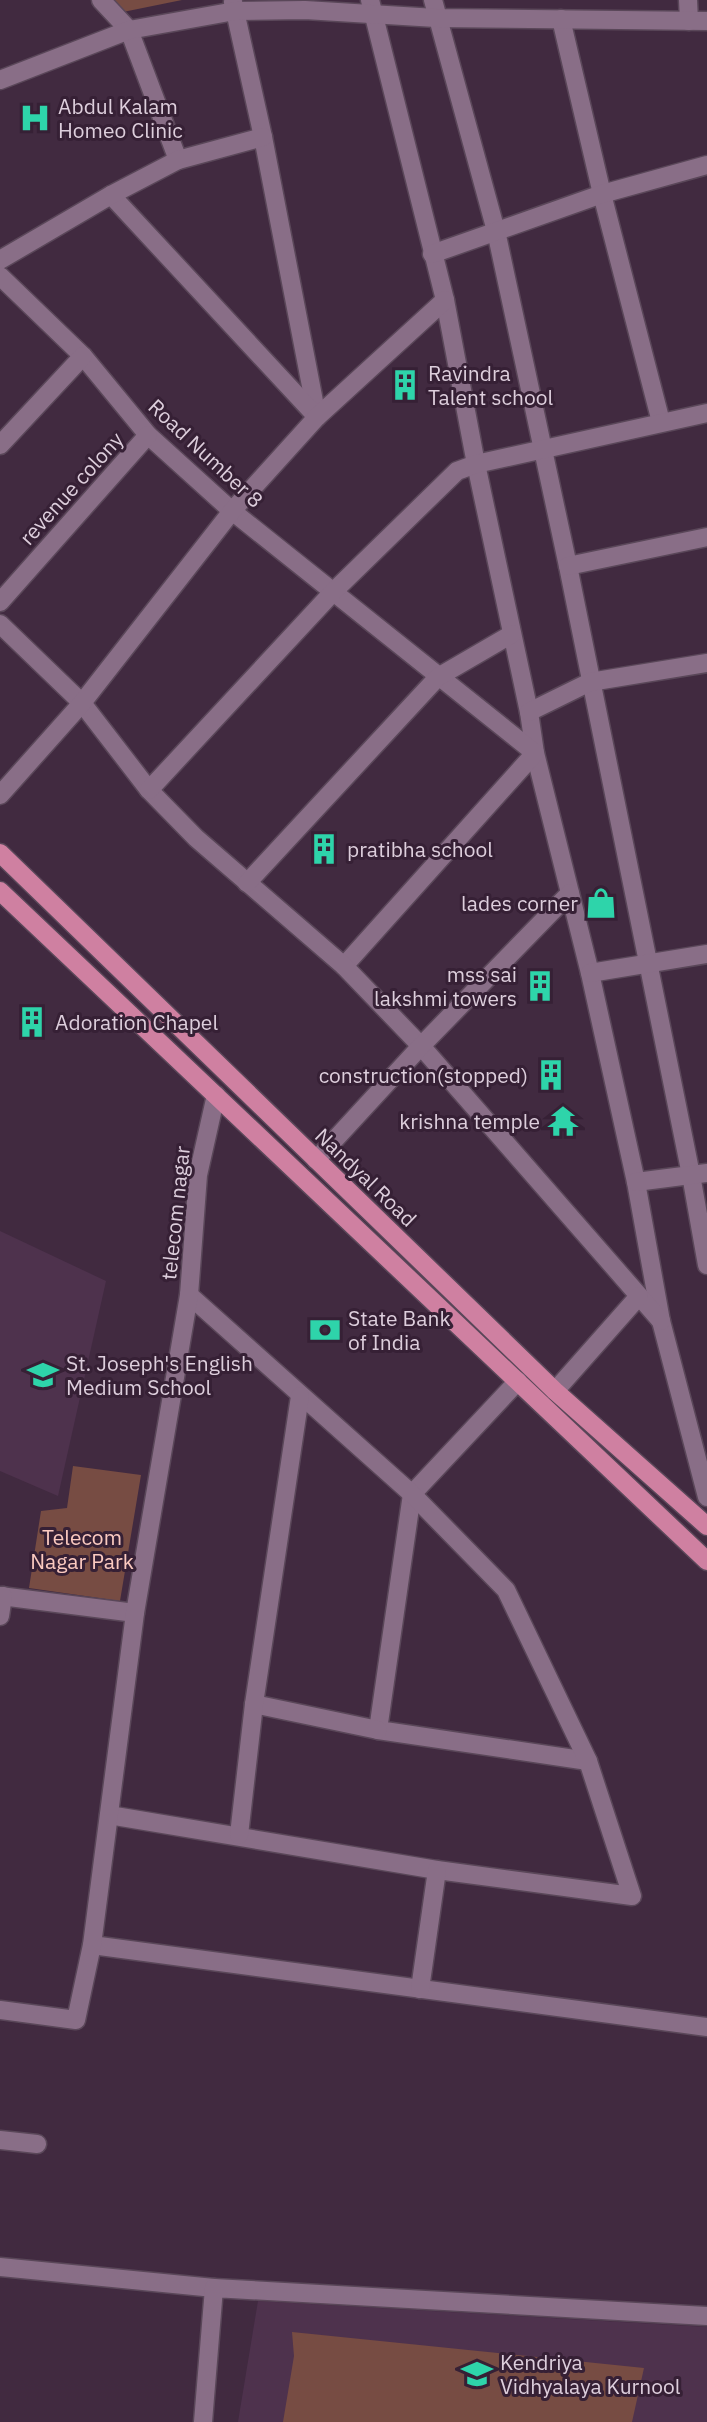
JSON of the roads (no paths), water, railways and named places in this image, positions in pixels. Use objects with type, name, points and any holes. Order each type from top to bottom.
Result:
[{"type":"main road","name":"Nandyal Road","points":[[0,853],[555,1391],[707,1526]]},
{"type":"main road","name":"Nandyal Road","points":[[0,891],[707,1561]]},
{"type":"street","points":[[101,0],[129,30],[178,160]]},
{"type":"street","points":[[0,79],[129,30],[234,5],[304,10],[372,6],[561,19],[698,21],[688,0]]},
{"type":"street","points":[[234,5],[263,137],[317,417]]},
{"type":"street","points":[[372,6],[445,300],[475,464],[529,712],[535,753],[590,973],[636,1182],[661,1321],[707,1497]]},
{"type":"street","points":[[434,9],[496,231],[568,566],[648,964],[699,1174],[707,1265]]},
{"type":"street","points":[[561,19],[602,194],[662,422]]},
{"type":"street","points":[[0,260],[111,195],[178,160],[263,137]]},
{"type":"street","points":[[432,254],[602,194],[707,165]]},
{"type":"street","points":[[111,195],[317,417]]},
{"type":"street","name":"Road Number 8","points":[[0,276],[83,356],[148,435],[232,511],[535,753]]},
{"type":"street","points":[[0,795],[82,703],[232,511],[317,417],[445,300]]},
{"type":"street","points":[[0,445],[83,356]]},
{"type":"street","points":[[149,790],[332,592],[457,471],[542,448],[707,413]]},
{"type":"street","name":"revenue colony","points":[[0,602],[148,435]]},
{"type":"street","points":[[568,566],[707,537]]},
{"type":"street","points":[[0,624],[82,703],[149,790],[196,838],[344,966],[421,1046],[661,1321]]},
{"type":"street","points":[[247,883],[438,677],[512,634]]},
{"type":"street","points":[[529,712],[590,682],[707,663]]},
{"type":"street","points":[[344,966],[535,753]]},
{"type":"street","points":[[316,1160],[421,1046],[570,892]]},
{"type":"street","points":[[590,973],[707,954]]},
{"type":"street","name":"telecom nagar","points":[[0,2010],[76,2020],[92,1945],[135,1613],[189,1295],[198,1175],[216,1095]]},
{"type":"street","points":[[636,1182],[699,1174]]},
{"type":"street","points":[[109,1815],[437,1870],[632,1896],[588,1761],[506,1590],[412,1494],[189,1295]]},
{"type":"street","points":[[555,1391],[639,1296]]},
{"type":"street","points":[[379,1730],[412,1494],[518,1381]]},
{"type":"street","points":[[239,1835],[254,1704],[300,1396]]},
{"type":"street","points":[[0,1616],[2,1596],[135,1613]]},
{"type":"street","points":[[254,1704],[379,1730],[588,1761]]},
{"type":"street","points":[[420,1989],[437,1870]]},
{"type":"street","points":[[92,1945],[707,2028]]},
{"type":"street","points":[[0,2140],[37,2144]]},
{"type":"street","points":[[0,2267],[214,2288],[707,2316]]},
{"type":"street","points":[[203,2422],[214,2288]]},
{"type":"place","name":"Abdul Kalam Homeo Clinic","points":[[35,118]]},
{"type":"place","name":"Ravindra Talent school","points":[[405,385]]},
{"type":"place","name":"pratibha school","points":[[324,849]]},
{"type":"place","name":"lades corner","points":[[601,903]]},
{"type":"place","name":"mss sai lakshmi towers","points":[[540,986]]},
{"type":"place","name":"Adoration Chapel","points":[[32,1022]]},
{"type":"place","name":"construction(stopped)","points":[[551,1075]]},
{"type":"place","name":"krishna temple","points":[[563,1121]]},
{"type":"place","name":"State Bank of India","points":[[325,1330]]},
{"type":"place","name":"St. Joseph's English Medium School","points":[[43,1375]]},
{"type":"place","name":"Kendriya Vidhyalaya Kurnool","points":[[477,2374]]},
{"type":"park label","name":"Telecom Nagar Park","points":[[82,1549]]}]
